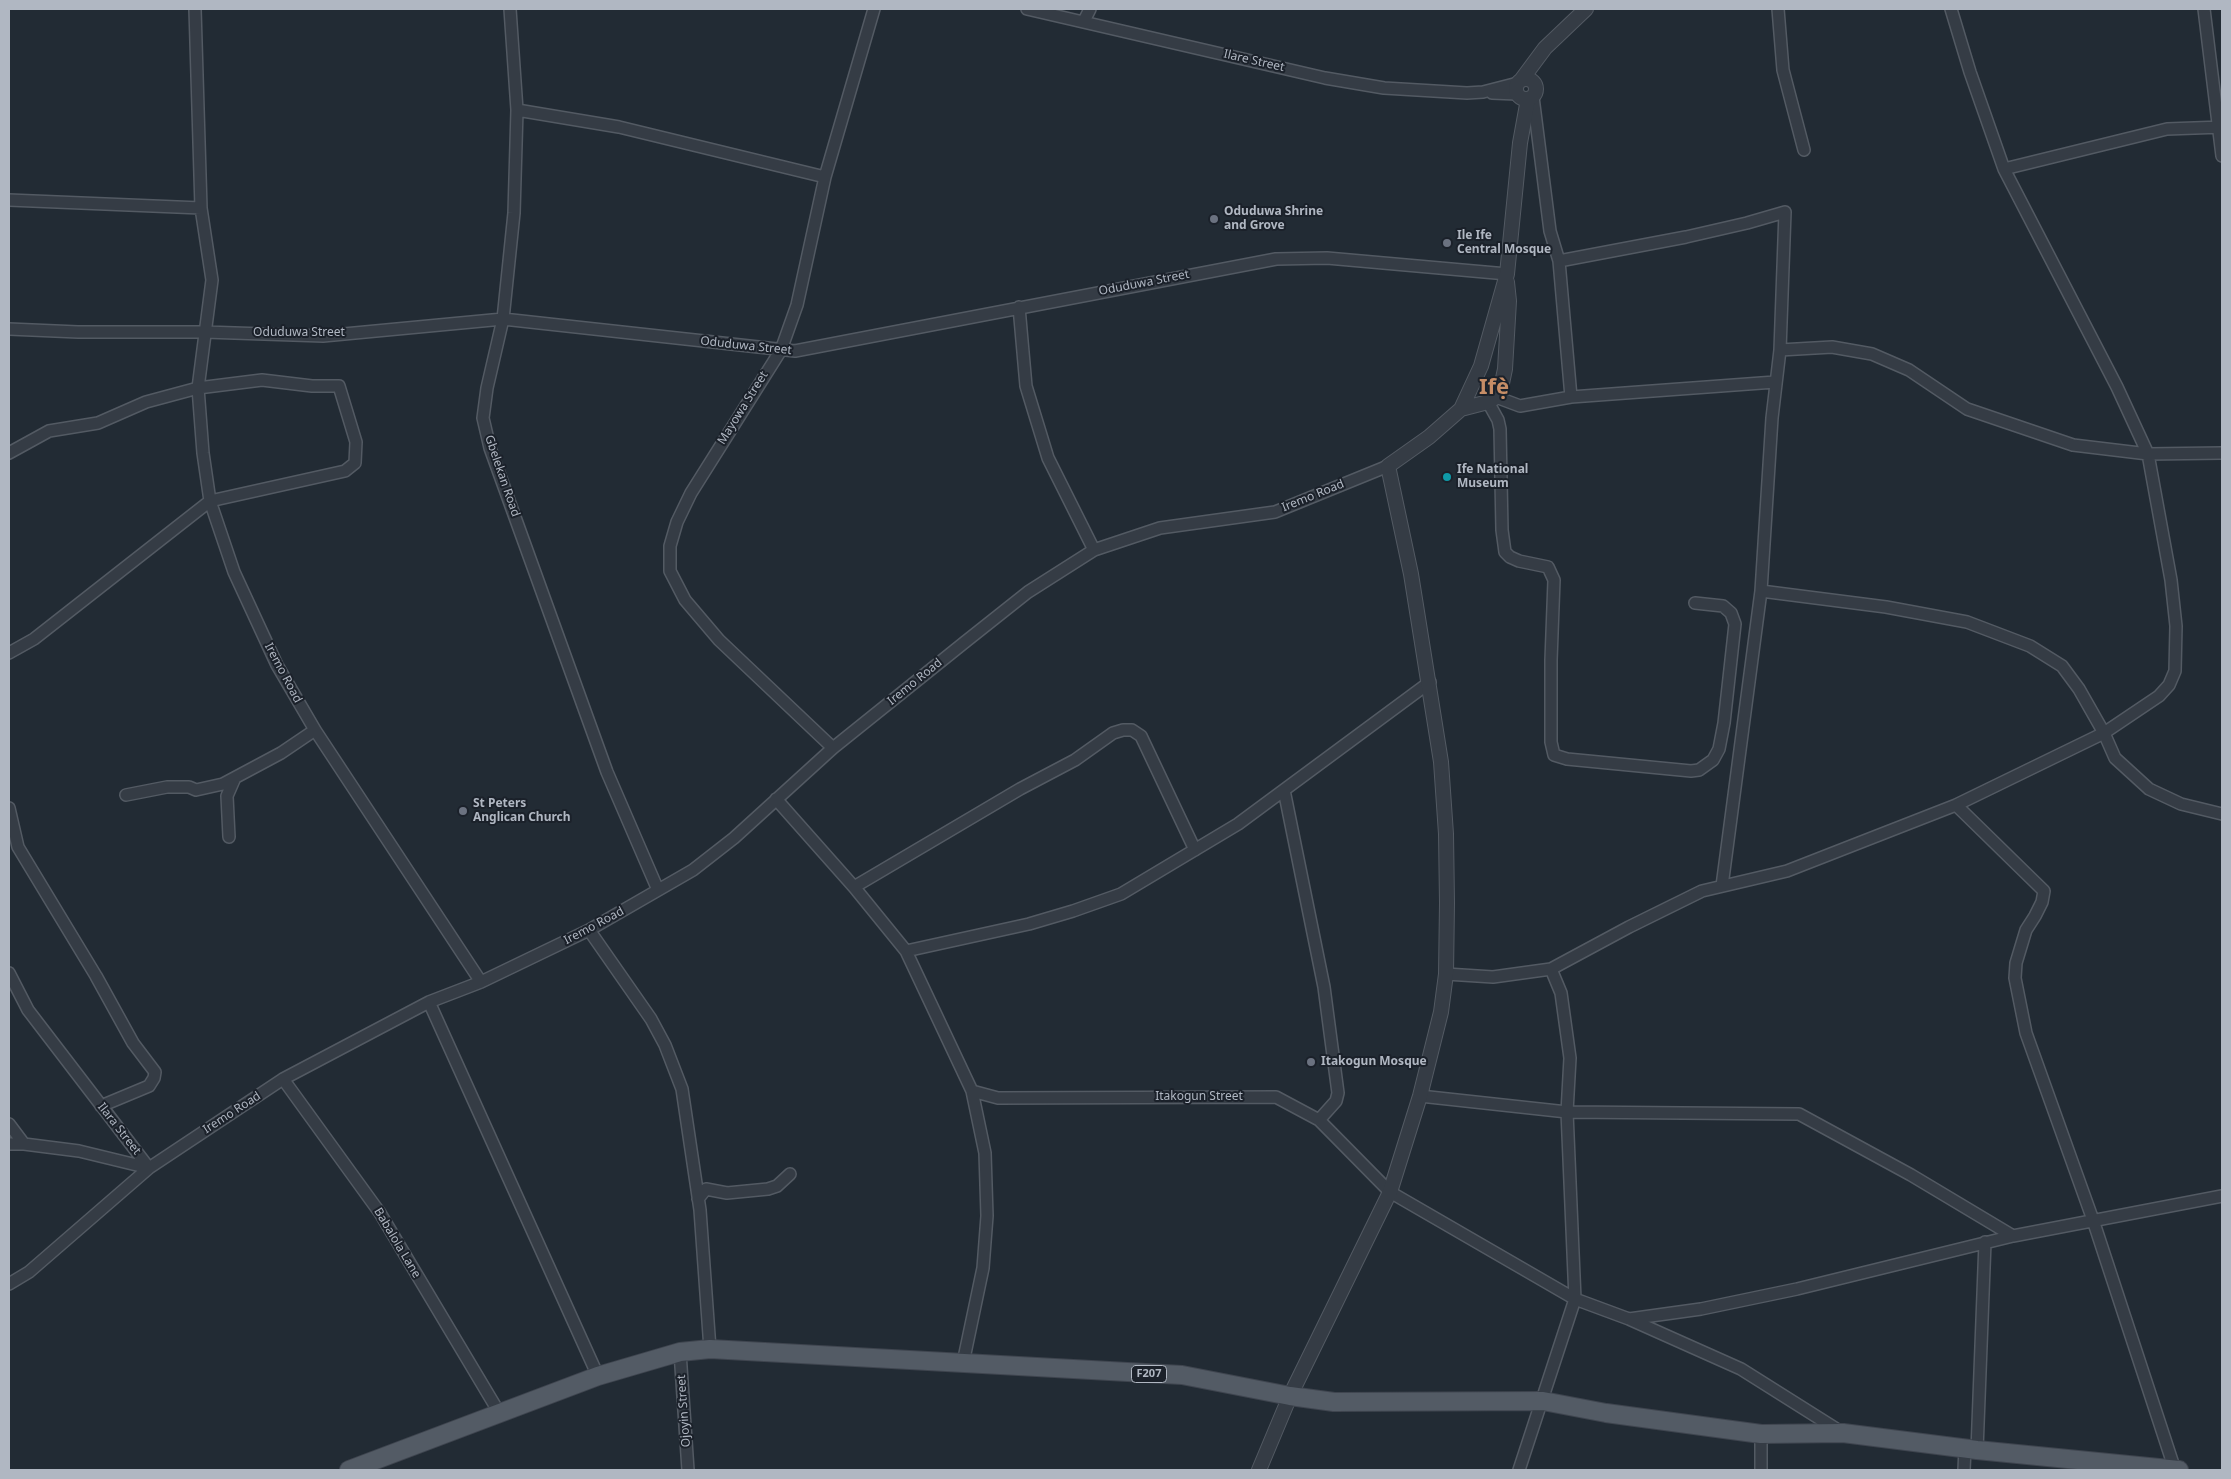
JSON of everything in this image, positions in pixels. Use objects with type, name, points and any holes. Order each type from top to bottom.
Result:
[{"type":"main road","name":"F207","points":[[349,1470],[598,1376],[680,1352],[710,1349],[1182,1375],[1290,1396],[1334,1402],[1542,1401],[1606,1413],[1761,1434],[1843,1433],[1971,1449],[2176,1470]]},
{"type":"street","name":"Iremo Road","points":[[195,9],[201,208],[212,280],[198,388],[202,453],[210,501],[234,572],[277,666],[315,730],[481,982]]},
{"type":"street","name":"Gbelekan Road","points":[[510,9],[517,110],[514,213],[503,319],[487,388],[483,418],[490,448],[607,772],[658,890]]},
{"type":"street","name":"Mayowa Street","points":[[833,748],[806,720],[719,640],[685,600],[670,571],[670,546],[677,522],[691,493],[781,350],[797,305],[825,177],[874,9]]},
{"type":"street","name":"Ilare Street","points":[[1027,9],[1325,78],[1384,88],[1468,94],[1524,90]]},
{"type":"street","points":[[1084,21],[1090,9]]},
{"type":"street","points":[[1778,9],[1783,70],[1804,150]]},
{"type":"street","points":[[1446,974],[1493,977],[1551,969],[1702,891],[1787,871],[1956,805],[2104,733],[2159,696],[2169,684],[2175,671],[2176,626],[2171,580],[2148,454],[2118,387],[2004,169],[1970,72],[1951,9]]},
{"type":"street","points":[[2204,9],[2220,127],[2222,156]]},
{"type":"street","points":[[1259,1470],[1290,1396],[1390,1192],[1420,1096],[1441,1012],[1446,974],[1446,834],[1441,762],[1430,682],[1411,574],[1388,466],[1430,437],[1461,409],[1481,366],[1506,274],[1524,90],[1545,48],[1584,10]]},
{"type":"street","points":[[1524,90],[1550,231],[1559,261],[1571,397]]},
{"type":"street","points":[[517,110],[619,127],[825,177]]},
{"type":"street","points":[[2004,169],[2167,129],[2220,127]]},
{"type":"street","points":[[9,200],[201,208]]},
{"type":"street","points":[[1559,261],[1686,237],[1786,212],[1780,350],[1775,382],[1762,591],[1722,886]]},
{"type":"street","name":"Oduduwa Street","points":[[9,329],[323,336],[503,319],[795,352],[1018,307],[1276,259],[1327,258],[1506,274]]},
{"type":"street","points":[[1492,399],[1501,388],[1505,369],[1509,301],[1506,274]]},
{"type":"street","points":[[1018,307],[1026,386],[1048,458],[1094,550]]},
{"type":"street","points":[[1780,350],[1832,348],[1872,354],[1909,370],[1967,409],[2073,445],[2148,454],[2222,453]]},
{"type":"street","points":[[1481,366],[1505,369]]},
{"type":"street","points":[[9,453],[49,431],[98,423],[146,402],[198,388],[262,380],[312,386],[339,386],[356,442],[355,463],[345,471],[210,501],[34,639],[9,653]]},
{"type":"street","points":[[1461,409],[1492,399],[1520,406],[1571,397],[1775,382]]},
{"type":"street","points":[[1492,399],[1500,429],[1502,530],[1505,552],[1510,558],[1548,567],[1554,580],[1551,660],[1551,742],[1554,754],[1567,759],[1691,771],[1707,766],[1714,760],[1720,749],[1735,624],[1731,613],[1723,606],[1695,603]]},
{"type":"street","name":"Iremo Road","points":[[9,1284],[29,1272],[149,1168],[283,1080],[429,1002],[481,982],[589,930],[700,865],[734,838],[833,748],[1028,592],[1094,550],[1160,528],[1275,512],[1388,466]]},
{"type":"street","points":[[1762,591],[1886,607],[1967,622],[2030,646],[2062,666],[2079,689],[2104,733],[2115,758],[2149,789],[2181,804],[2222,814]]},
{"type":"street","points":[[906,951],[1029,924],[1121,894],[1238,824],[1430,682]]},
{"type":"street","points":[[126,795],[176,786],[196,790],[223,784],[234,780],[253,767],[281,753],[315,730]]},
{"type":"street","points":[[854,887],[1012,794],[1076,760],[1113,733],[1123,730],[1132,730],[1141,736],[1196,850]]},
{"type":"street","points":[[229,837],[228,796],[234,780]]},
{"type":"street","points":[[1284,790],[1324,987],[1338,1093],[1336,1101],[1319,1120]]},
{"type":"street","points":[[776,799],[854,887],[906,951],[972,1091],[985,1153],[988,1216],[983,1268],[963,1363]]},
{"type":"street","points":[[1956,805],[2044,891],[2039,909],[2026,930],[2016,963],[2015,978],[2026,1033],[2093,1220],[2176,1470]]},
{"type":"street","points":[[9,808],[18,847],[96,976],[133,1044],[154,1072],[154,1078],[149,1086],[101,1106]]},
{"type":"street","points":[[589,930],[651,1019],[675,1068],[682,1089],[698,1199],[710,1349]]},
{"type":"street","points":[[1519,1470],[1575,1299],[1567,1112],[1570,1058],[1561,993],[1551,969]]},
{"type":"street","name":"Ilara Street","points":[[9,973],[28,1010],[149,1168]]},
{"type":"street","points":[[429,1002],[598,1376]]},
{"type":"street","name":"Babalola Lane","points":[[283,1080],[380,1212],[500,1414]]},
{"type":"street","name":"Itakogun Street","points":[[972,1091],[998,1098],[1276,1097],[1319,1120],[1390,1192],[1575,1299],[1628,1319],[1741,1369],[1843,1433]]},
{"type":"street","points":[[1420,1096],[1567,1112],[1799,1114],[1911,1175],[2013,1236]]},
{"type":"street","points":[[9,1124],[24,1144]]},
{"type":"street","name":"Ilara Street","points":[[9,1144],[80,1151],[149,1168]]},
{"type":"street","points":[[698,1199],[706,1189],[727,1193],[768,1189],[778,1186],[790,1174]]},
{"type":"street","points":[[1628,1319],[1701,1309],[1797,1289],[1985,1242],[2222,1196]]},
{"type":"street","points":[[1964,1470],[1971,1449],[1985,1242]]},
{"type":"street","name":"Ojoyin Street","points":[[680,1352],[688,1470]]},
{"type":"street","points":[[1761,1434],[1761,1470]]},
{"type":"place","name":"Oduduwa Shrine and Grove","points":[[1214,219]]},
{"type":"place","name":"Ile Ife Central Mosque","points":[[1447,243]]},
{"type":"place","name":"Ife National Museum","points":[[1447,477]]},
{"type":"place","name":"St Peters Anglican Church","points":[[463,811]]},
{"type":"place","name":"Itakogun Mosque","points":[[1311,1062]]},
{"type":"district","name":"Ifẹ̀","points":[[1494,388]]}]
